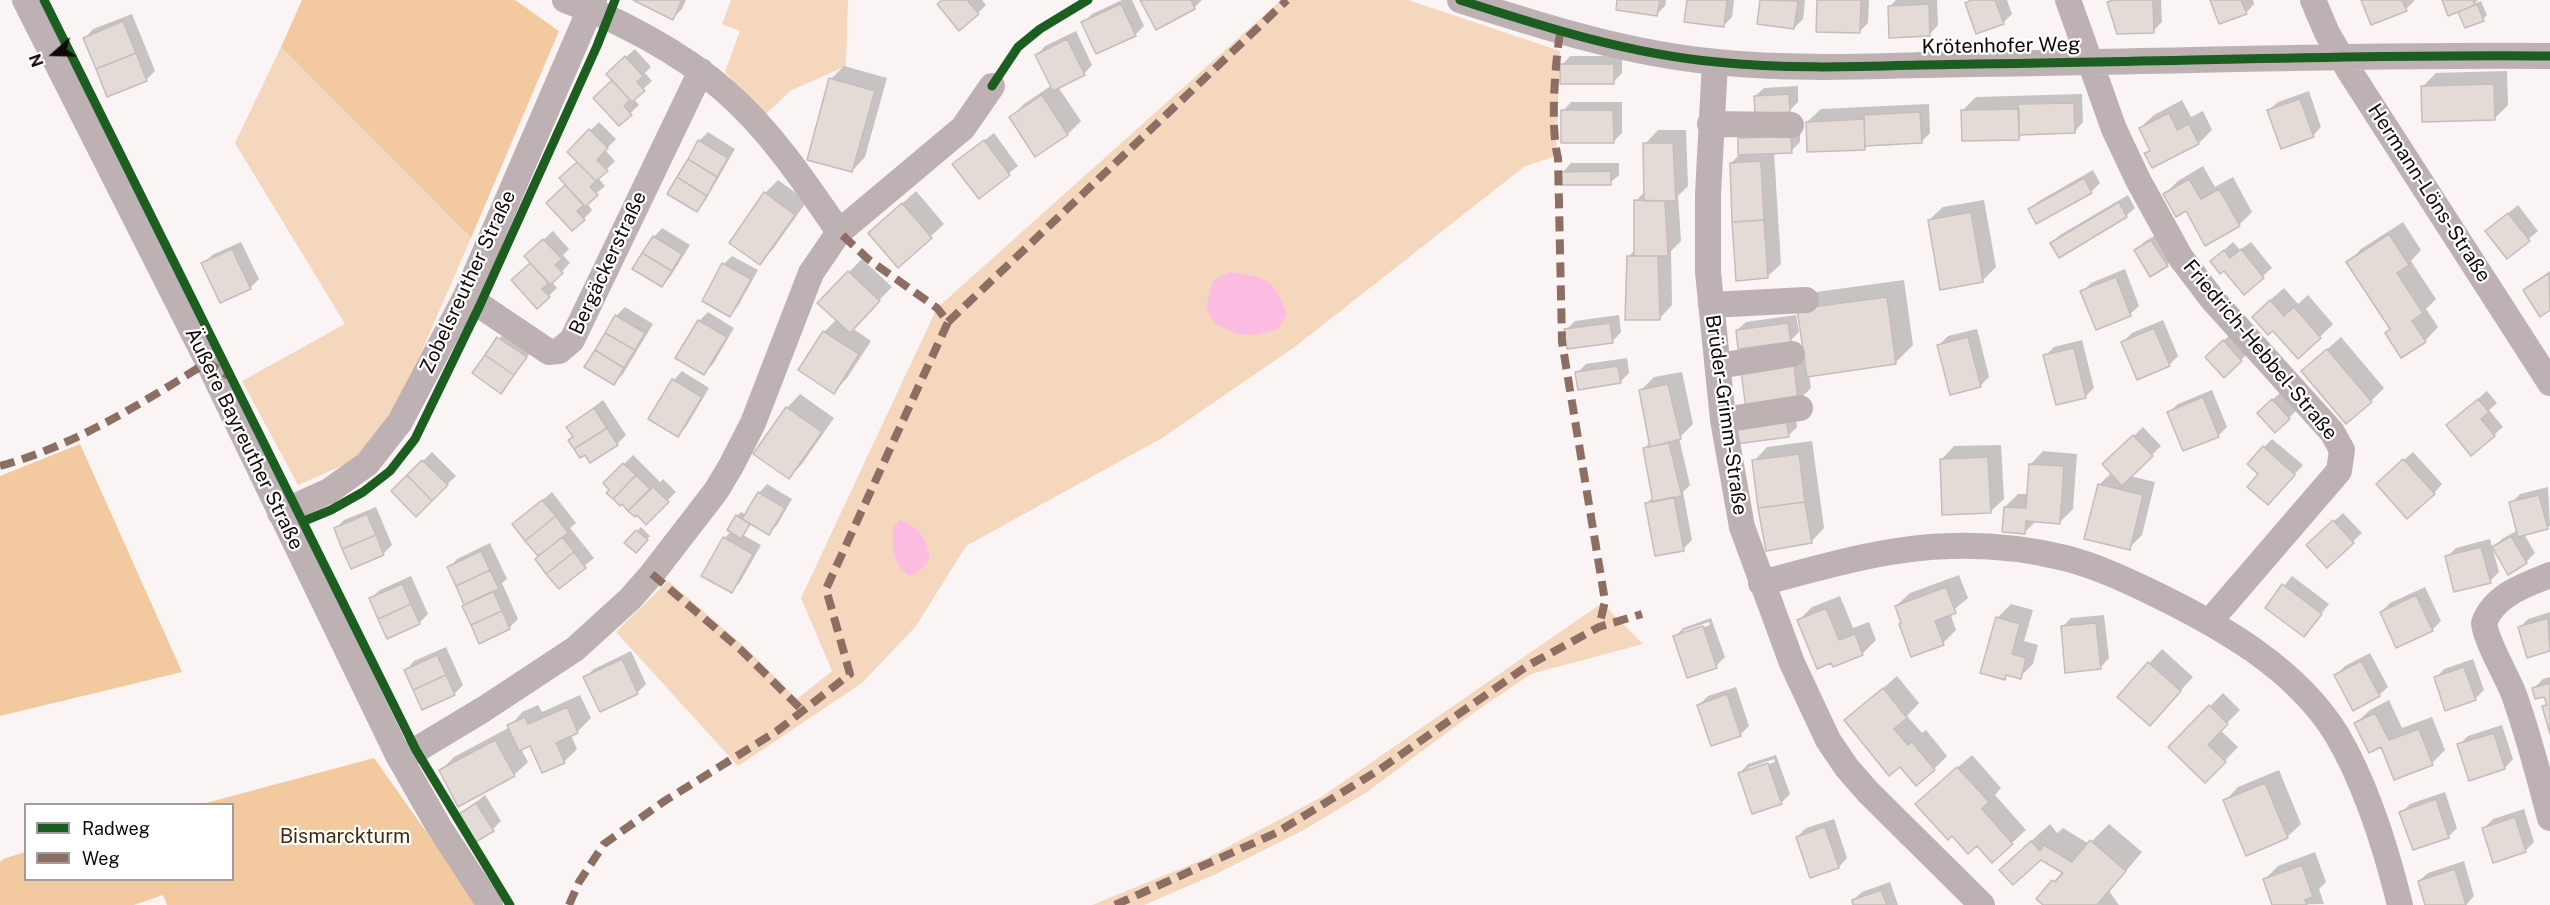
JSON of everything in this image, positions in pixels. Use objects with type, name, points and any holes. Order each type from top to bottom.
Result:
[{"type":"street","name":"Äußere Bayreuther Straße","points":[[25,0],[208,362],[364,688],[440,827],[490,905]]},
{"type":"street","points":[[565,0],[592,4],[701,71],[753,119],[798,172],[839,232]]},
{"type":"street","name":"Krötenhofer Weg","points":[[1460,0],[1560,33],[1633,49],[1715,62],[1781,66],[2090,63],[2340,56],[2550,56]]},
{"type":"street","name":"Friedrich-Hebbel-Straße","points":[[2068,0],[2114,129],[2138,180],[2181,258],[2213,300],[2332,432],[2342,450],[2339,471],[2210,621]]},
{"type":"street","name":"Hermann-Löns-Straße","points":[[2313,0],[2326,33],[2340,56],[2550,383]]},
{"type":"street","name":"Zobelsreuther Straße","points":[[280,513],[329,491],[367,464],[400,422],[466,296],[592,4]]},
{"type":"street","name":"Brüder-Grimm-Straße","points":[[1715,62],[1707,194],[1708,272],[1723,420],[1742,527],[1792,663],[1828,740],[1847,768],[1868,792],[1982,905]]},
{"type":"street","name":"Bergäckerstraße","points":[[466,296],[549,352],[559,351],[572,340],[701,71]]},
{"type":"street","points":[[401,759],[484,709],[575,649],[630,600],[716,491],[753,423],[811,273],[839,232],[963,128],[992,86]]},
{"type":"street","points":[[1710,124],[1791,125]]},
{"type":"street","points":[[1711,305],[1806,300]]},
{"type":"street","points":[[1718,366],[1792,354]]},
{"type":"street","points":[[1723,420],[1800,408]]},
{"type":"street","points":[[1761,583],[1836,563],[1894,552],[1951,546],[2007,548],[2064,558],[2107,571],[2210,621],[2274,665],[2308,699],[2336,734],[2355,771],[2374,819],[2400,905]]},
{"type":"street","points":[[2550,574],[2510,592],[2495,606],[2484,623],[2488,639],[2504,670],[2519,709],[2550,818]]},
{"type":"shaded area","points":[[731,0],[848,0],[846,66],[790,91],[766,114],[725,72],[740,31],[722,24]]},
{"type":"shaded area","points":[[1281,0],[1408,0],[1560,51],[1556,156],[1525,166],[1296,346],[1162,438],[966,546],[916,626],[862,683],[738,766],[616,632],[668,581],[745,647],[797,699],[832,671],[801,598],[937,308]]},
{"type":"shaded area","points":[[281,47],[471,238],[420,355],[388,418],[353,461],[298,485],[242,381],[345,324],[235,143]]},
{"type":"shaded area","points":[[1229,272],[1261,278],[1273,286],[1287,315],[1277,329],[1255,335],[1237,334],[1214,323],[1206,307],[1213,281]]},
{"type":"shaded area","points":[[900,520],[913,526],[921,534],[930,558],[920,571],[909,576],[896,560],[893,548],[893,527]]},
{"type":"shaded area","points":[[1602,603],[1643,644],[1531,674],[1476,711],[1367,792],[1302,831],[1216,874],[1144,905],[1092,905],[1207,858],[1320,798]]},
{"type":"green space","points":[[302,0],[515,0],[559,31],[471,238],[281,47]]},
{"type":"green space","points":[[80,444],[182,672],[0,716],[0,476]]},
{"type":"green space","name":"Bismarckturm","points":[[374,758],[478,905],[167,905],[163,895],[134,905],[0,905],[0,862],[24,852],[24,881],[234,881],[234,803],[206,803]]},
{"type":"building","points":[[633,0],[682,0],[673,20]]},
{"type":"building","points":[[942,0],[967,0],[979,14],[959,31],[937,4]]},
{"type":"building","points":[[1140,0],[1191,0],[1195,9],[1156,30]]},
{"type":"building","points":[[1617,0],[1660,0],[1657,16],[1616,10]]},
{"type":"building","points":[[1687,0],[1727,0],[1724,27],[1684,22]]},
{"type":"building","points":[[1760,0],[1798,1],[1794,29],[1757,24]]},
{"type":"building","points":[[1817,0],[1861,0],[1860,33],[1816,32]]},
{"type":"building","points":[[1972,0],[1995,0],[2004,24],[1976,34],[1965,3]]},
{"type":"building","points":[[2153,0],[2154,33],[2117,34],[2107,2]]},
{"type":"building","points":[[2210,0],[2241,0],[2247,14],[2219,24]]},
{"type":"building","points":[[2361,0],[2402,0],[2407,11],[2371,25]]},
{"type":"building","points":[[2442,0],[2473,0],[2475,5],[2448,16]]},
{"type":"building","points":[[1121,4],[1136,36],[1096,54],[1081,22]]},
{"type":"building","points":[[1929,4],[1930,36],[1889,38],[1888,6]]},
{"type":"building","points":[[2477,4],[2484,21],[2465,28],[2458,12]]},
{"type":"building","points":[[123,21],[136,53],[96,69],[83,38]]},
{"type":"building","points":[[1067,39],[1085,75],[1053,91],[1035,55]]},
{"type":"building","points":[[136,53],[147,81],[107,97],[96,69]]},
{"type":"building","points":[[625,56],[643,76],[637,82],[645,91],[632,102],[606,74]]},
{"type":"building","points":[[1560,64],[1614,64],[1614,84],[1560,84]]},
{"type":"building","points":[[829,78],[875,91],[852,172],[807,160]]},
{"type":"building","points":[[612,80],[630,100],[624,106],[632,115],[619,126],[593,98]]},
{"type":"building","points":[[2494,84],[2495,120],[2422,122],[2421,86]]},
{"type":"building","points":[[1789,94],[1790,112],[1755,114],[1754,96]]},
{"type":"building","points":[[1042,95],[1068,135],[1035,157],[1009,117]]},
{"type":"building","points":[[2300,99],[2314,137],[2281,149],[2267,110]]},
{"type":"building","points":[[2074,103],[2075,133],[2019,135],[2018,104]]},
{"type":"building","points":[[2019,109],[2019,140],[1962,141],[1961,110]]},
{"type":"building","points":[[1561,110],[1613,110],[1614,143],[1561,143]]},
{"type":"building","points":[[1920,112],[1922,143],[1865,146],[1864,115]]},
{"type":"building","points":[[2169,113],[2177,130],[2189,124],[2199,144],[2152,168],[2144,153],[2150,151],[2139,128]]},
{"type":"building","points":[[1864,119],[1865,150],[1807,152],[1806,122]]},
{"type":"building","points":[[589,129],[608,148],[597,160],[608,171],[596,181],[567,152]]},
{"type":"building","points":[[1791,136],[1792,153],[1738,155],[1738,138]]},
{"type":"building","points":[[698,140],[728,158],[717,177],[688,159]]},
{"type":"building","points":[[984,140],[1010,175],[979,199],[952,164]]},
{"type":"building","points":[[1643,143],[1673,143],[1676,201],[1644,201]]},
{"type":"building","points":[[688,159],[717,177],[707,196],[677,177]]},
{"type":"building","points":[[1761,161],[1764,220],[1732,222],[1730,163]]},
{"type":"building","points":[[577,162],[596,181],[590,187],[598,195],[585,207],[559,178]]},
{"type":"building","points":[[1611,171],[1611,185],[1561,185],[1561,172]]},
{"type":"building","points":[[677,177],[707,196],[697,212],[667,194]]},
{"type":"building","points":[[2084,178],[2092,193],[2036,224],[2028,209]]},
{"type":"building","points":[[2189,179],[2201,199],[2219,189],[2240,226],[2205,246],[2186,211],[2176,217],[2163,194]]},
{"type":"building","points":[[565,185],[584,205],[577,211],[585,220],[572,231],[546,203]]},
{"type":"building","points":[[764,192],[795,215],[760,265],[729,243]]},
{"type":"building","points":[[1634,200],[1665,201],[1668,256],[1634,256]]},
{"type":"building","points":[[2119,202],[2127,217],[2059,258],[2050,243]]},
{"type":"building","points":[[902,203],[932,238],[898,268],[868,233]]},
{"type":"building","points":[[1971,212],[1983,282],[1940,290],[1928,220]]},
{"type":"building","points":[[2508,213],[2530,241],[2507,259],[2485,231]]},
{"type":"building","points":[[1764,220],[1768,278],[1736,281],[1732,222]]},
{"type":"building","points":[[2389,234],[2409,265],[2397,273],[2423,313],[2412,321],[2426,342],[2401,358],[2385,333],[2390,329],[2346,262]]},
{"type":"building","points":[[653,236],[682,254],[672,271],[642,253]]},
{"type":"building","points":[[543,239],[562,259],[555,265],[563,273],[550,285],[524,256]]},
{"type":"building","points":[[2151,240],[2168,266],[2150,277],[2134,250]]},
{"type":"building","points":[[232,249],[251,289],[220,303],[201,263]]},
{"type":"building","points":[[2241,249],[2264,278],[2244,295],[2224,271],[2220,274],[2210,261],[2224,250],[2230,258]]},
{"type":"building","points":[[642,253],[672,271],[662,287],[632,269]]},
{"type":"building","points":[[1627,256],[1658,256],[1660,320],[1625,320]]},
{"type":"building","points":[[530,263],[549,283],[542,289],[550,297],[537,309],[511,280]]},
{"type":"building","points":[[722,263],[751,279],[730,317],[702,301]]},
{"type":"building","points":[[848,271],[880,301],[850,333],[817,303]]},
{"type":"building","points":[[2549,273],[2550,310],[2540,317],[2523,290]]},
{"type":"building","points":[[2116,277],[2131,316],[2096,330],[2080,291]]},
{"type":"building","points":[[1887,297],[1896,364],[1807,377],[1797,309]]},
{"type":"building","points":[[2270,300],[2284,316],[2294,307],[2321,338],[2298,359],[2273,331],[2268,335],[2252,317]]},
{"type":"building","points":[[615,315],[645,333],[635,350],[605,333]]},
{"type":"building","points":[[698,320],[727,337],[704,375],[675,358]]},
{"type":"building","points":[[1610,323],[1613,343],[1567,349],[1564,329]]},
{"type":"building","points":[[1788,323],[1791,342],[1738,349],[1736,330]]},
{"type":"building","points":[[2154,328],[2170,366],[2137,380],[2121,342]]},
{"type":"building","points":[[823,331],[859,354],[834,394],[798,370]]},
{"type":"building","points":[[605,333],[635,350],[624,368],[595,350]]},
{"type":"building","points":[[497,337],[527,357],[514,375],[485,355]]},
{"type":"building","points":[[1968,337],[1981,387],[1950,395],[1937,345]]},
{"type":"building","points":[[2223,340],[2242,361],[2224,378],[2205,357]]},
{"type":"building","points":[[2074,348],[2086,398],[2056,405],[2043,355]]},
{"type":"building","points":[[2327,349],[2372,402],[2346,424],[2301,371]]},
{"type":"building","points":[[595,350],[624,368],[614,385],[584,367]]},
{"type":"building","points":[[485,355],[514,375],[501,394],[472,373]]},
{"type":"building","points":[[1794,365],[1798,402],[1746,409],[1741,371]]},
{"type":"building","points":[[1618,366],[1621,383],[1578,390],[1575,372]]},
{"type":"building","points":[[672,379],[702,397],[678,437],[648,419]]},
{"type":"building","points":[[1668,384],[1681,439],[1650,447],[1639,390]]},
{"type":"building","points":[[2203,397],[2219,437],[2183,451],[2167,412]]},
{"type":"building","points":[[2272,399],[2290,419],[2275,433],[2257,413]]},
{"type":"building","points":[[2478,399],[2489,412],[2481,419],[2495,436],[2471,456],[2446,425]]},
{"type":"building","points":[[786,407],[822,432],[789,479],[753,454]]},
{"type":"building","points":[[594,408],[607,428],[574,449],[568,440],[573,437],[566,427]]},
{"type":"building","points":[[1786,419],[1789,437],[1736,444],[1734,425]]},
{"type":"building","points":[[607,428],[618,445],[590,463],[585,455],[580,458],[574,449]]},
{"type":"building","points":[[2133,435],[2153,456],[2122,486],[2102,464]]},
{"type":"building","points":[[1669,443],[1682,496],[1653,502],[1643,448]]},
{"type":"building","points":[[2263,446],[2295,475],[2268,505],[2247,487],[2258,474],[2247,464]]},
{"type":"building","points":[[1799,454],[1805,502],[1758,508],[1752,460]]},
{"type":"building","points":[[1988,457],[1991,513],[1942,515],[1940,459]]},
{"type":"building","points":[[2403,459],[2435,494],[2407,519],[2376,484]]},
{"type":"building","points":[[422,460],[448,485],[432,501],[407,475]]},
{"type":"building","points":[[623,463],[636,475],[613,499],[606,493],[609,490],[603,483]]},
{"type":"building","points":[[2029,464],[2064,466],[2060,524],[2026,521],[2025,534],[2002,532],[2004,507],[2026,508]]},
{"type":"building","points":[[407,475],[432,501],[416,517],[391,491]]},
{"type":"building","points":[[636,475],[650,489],[628,511],[613,499]]},
{"type":"building","points":[[2098,484],[2143,495],[2130,550],[2084,539]]},
{"type":"building","points":[[653,487],[669,502],[646,525],[637,515],[635,517],[628,511]]},
{"type":"building","points":[[758,492],[785,508],[769,535],[742,519]]},
{"type":"building","points":[[2539,495],[2548,529],[2518,537],[2509,502]]},
{"type":"building","points":[[1674,497],[1684,551],[1655,556],[1645,503]]},
{"type":"building","points":[[542,500],[556,516],[525,541],[512,524]]},
{"type":"building","points":[[1805,502],[1812,543],[1766,551],[1758,508]]},
{"type":"building","points":[[367,514],[376,535],[342,549],[334,528]]},
{"type":"building","points":[[736,515],[750,524],[741,539],[727,530]]},
{"type":"building","points":[[556,516],[568,533],[538,556],[525,541]]},
{"type":"building","points":[[2333,520],[2354,543],[2327,568],[2306,545]]},
{"type":"building","points":[[636,530],[648,540],[636,553],[624,543]]},
{"type":"building","points":[[376,535],[384,555],[351,569],[342,549]]},
{"type":"building","points":[[2511,536],[2527,563],[2508,575],[2492,547]]},
{"type":"building","points":[[562,537],[574,552],[546,574],[535,559]]},
{"type":"building","points":[[723,537],[753,554],[732,593],[701,576]]},
{"type":"building","points":[[2481,547],[2491,583],[2454,592],[2445,556]]},
{"type":"building","points":[[481,551],[490,570],[456,586],[447,567]]},
{"type":"building","points":[[574,552],[586,568],[559,589],[546,574]]},
{"type":"building","points":[[490,570],[499,589],[464,605],[456,586]]},
{"type":"building","points":[[402,584],[411,604],[378,619],[369,598]]},
{"type":"building","points":[[2282,584],[2322,614],[2304,637],[2265,608]]},
{"type":"building","points":[[1946,587],[1956,613],[1935,621],[1944,645],[1911,657],[1895,606]]},
{"type":"building","points":[[493,591],[502,611],[471,625],[462,606]]},
{"type":"building","points":[[2416,595],[2433,631],[2396,648],[2380,612]]},
{"type":"building","points":[[411,604],[420,624],[387,639],[378,619]]},
{"type":"building","points":[[1826,608],[1839,640],[1855,634],[1863,655],[1833,667],[1831,663],[1817,669],[1797,620]]},
{"type":"building","points":[[502,611],[510,629],[479,644],[471,625]]},
{"type":"building","points":[[1996,617],[2020,624],[2012,654],[2026,658],[2021,679],[2006,675],[2005,680],[1980,673]]},
{"type":"building","points":[[2548,618],[2550,651],[2527,658],[2518,627]]},
{"type":"building","points":[[2096,623],[2101,669],[2065,673],[2061,626]]},
{"type":"building","points":[[1703,626],[1717,668],[1687,678],[1673,636]]},
{"type":"building","points":[[437,655],[446,675],[413,690],[404,670]]},
{"type":"building","points":[[622,659],[638,694],[600,712],[583,677]]},
{"type":"building","points":[[2361,661],[2380,696],[2353,711],[2334,675]]},
{"type":"building","points":[[2148,662],[2181,691],[2150,726],[2117,697]]},
{"type":"building","points":[[2464,667],[2476,700],[2445,711],[2434,677]]},
{"type":"building","points":[[446,675],[455,695],[422,710],[413,690]]},
{"type":"building","points":[[2550,683],[2550,734],[2542,706],[2547,705],[2544,697],[2535,699],[2532,688]]},
{"type":"building","points":[[1883,688],[1907,718],[1894,729],[1908,745],[1912,742],[1935,770],[1916,786],[1900,767],[1889,776],[1844,720]]},
{"type":"building","points":[[1727,694],[1741,736],[1711,746],[1697,705]]},
{"type":"building","points":[[2209,705],[2228,724],[2208,745],[2226,762],[2205,783],[2168,747]]},
{"type":"building","points":[[567,707],[578,733],[556,743],[565,763],[542,773],[530,746],[519,751],[507,725],[525,717],[528,724]]},
{"type":"building","points":[[2375,713],[2389,740],[2419,729],[2433,765],[2394,780],[2381,747],[2369,753],[2354,723]]},
{"type":"building","points":[[2494,733],[2505,769],[2469,781],[2457,744]]},
{"type":"building","points":[[495,740],[515,776],[458,807],[439,770]]},
{"type":"building","points":[[1768,763],[1782,804],[1752,814],[1738,773]]},
{"type":"building","points":[[1957,767],[1989,802],[1982,809],[2013,844],[1992,863],[1977,846],[1968,854],[1952,836],[1948,840],[1915,804]]},
{"type":"building","points":[[2265,783],[2288,838],[2246,856],[2223,800]]},
{"type":"building","points":[[2436,799],[2449,838],[2413,850],[2399,812]]},
{"type":"building","points":[[476,803],[494,831],[474,843],[456,816]]},
{"type":"building","points":[[2515,817],[2526,852],[2493,863],[2482,828]]},
{"type":"building","points":[[1825,827],[1839,868],[1810,878],[1796,837]]},
{"type":"building","points":[[2090,840],[2126,871],[2097,905],[2043,905],[2036,899],[2052,880],[2055,882],[2063,873],[2041,860],[2013,885],[1999,870],[2031,841],[2040,851],[2044,845],[2072,862]]},
{"type":"building","points":[[2302,865],[2313,897],[2305,900],[2307,905],[2272,905],[2263,879]]},
{"type":"building","points":[[2455,869],[2466,905],[2425,905],[2418,881]]},
{"type":"building","points":[[1881,890],[1887,905],[1853,905],[1852,900]]},
{"type":"marked path","points":[[948,322],[1287,0]]},
{"type":"marked path","points":[[1560,33],[1555,78],[1554,130],[1558,158],[1562,342],[1605,601],[1599,627]]},
{"type":"marked path","points":[[569,905],[579,882],[604,844],[663,802],[777,731],[850,674],[826,589],[948,322],[937,308],[868,259],[839,232]]},
{"type":"marked path","points":[[0,466],[82,435],[208,362],[228,376]]},
{"type":"marked path","points":[[652,574],[741,650],[803,711]]},
{"type":"marked path","points":[[1115,905],[1276,833],[1379,770],[1527,666],[1599,627],[1642,614]]},
{"type":"cycle path","points":[[44,0],[416,750],[510,905]]},
{"type":"cycle path","points":[[304,521],[331,510],[363,492],[390,471],[415,439],[480,305],[597,46],[615,0]]},
{"type":"cycle path","points":[[992,86],[1018,47],[1040,29],[1088,0]]},
{"type":"cycle path","points":[[1460,0],[1619,46],[1684,58],[1749,65],[1847,67],[2335,57],[2550,56]]}]
